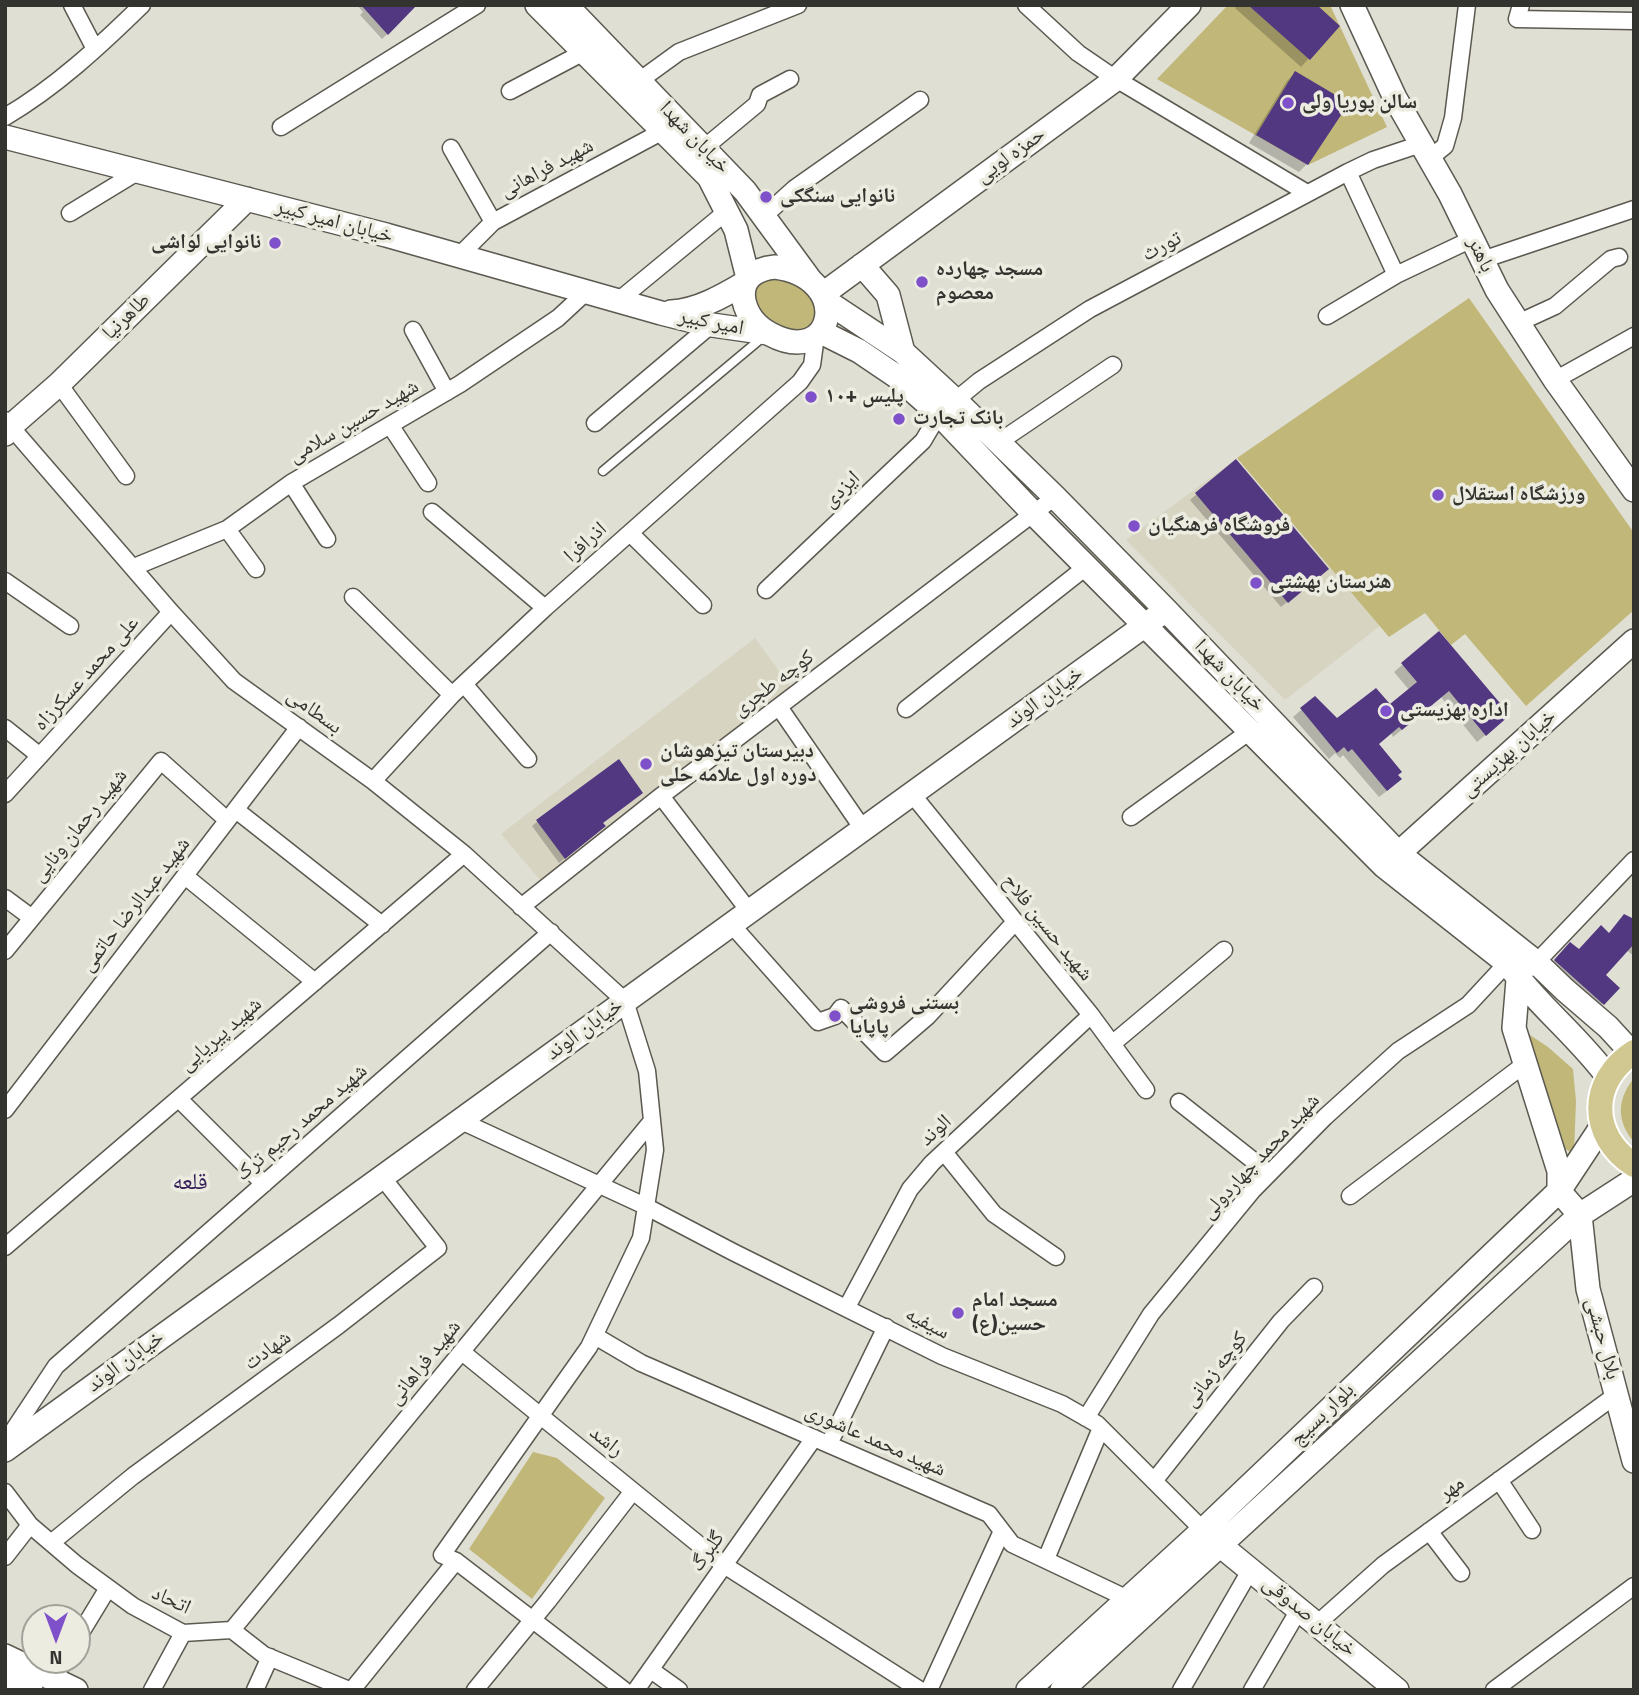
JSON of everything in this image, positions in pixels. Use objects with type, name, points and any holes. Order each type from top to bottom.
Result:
[{"type":"main road","name":"خیابان شهدا","points":[[537,5],[709,177],[741,244],[746,281]]},
{"type":"main road","name":"خیابان شهدا","points":[[566,5],[745,191],[820,292],[904,352],[1034,514],[1250,731],[1513,971],[1592,1056],[1608,1077]]},
{"type":"main road","name":"حمزه لویی","points":[[820,292],[862,265],[1116,79],[1189,5]]},
{"type":"main road","name":"باهنر","points":[[1352,5],[1395,98],[1518,323],[1555,380],[1632,485]]},
{"type":"main road","name":"خیابان امیر کبیر","points":[[5,137],[460,255],[661,313]]},
{"type":"main road","name":"طاهرنیا","points":[[7,426],[59,384],[247,199]]},
{"type":"main road","points":[[862,265],[888,295],[904,352]]},
{"type":"main road","points":[[775,267],[792,270],[820,292],[828,315],[818,334],[805,340],[791,340],[768,333],[755,323],[748,313],[743,295],[746,281],[755,271],[775,267]]},
{"type":"main road","name":"امیر کبیر","points":[[661,313],[688,310],[710,302],[746,281]]},
{"type":"main road","name":"امیر کبیر","points":[[661,313],[711,325],[768,333]]},
{"type":"main road","name":"خیابان شهدا","points":[[818,334],[859,351],[999,442],[1166,610],[1391,860],[1537,963],[1633,1053]]},
{"type":"main road","name":"خیابان الوند","points":[[5,1450],[1166,610]]},
{"type":"main road","name":"خیابان بهزیستی","points":[[1391,860],[1634,641]]},
{"type":"main road","points":[[1513,971],[1514,1028],[1559,1171],[1559,1191],[1580,1216]]},
{"type":"main road","points":[[1633,1053],[1618,1064],[1608,1077],[1601,1101],[1602,1126],[1609,1141],[1619,1154],[1634,1165]]},
{"type":"main road","name":"بلوار بسیج","points":[[1062,1690],[1559,1191],[1602,1126]]},
{"type":"main road","name":"بلوار بسیج","points":[[1028,1690],[1128,1599],[1211,1538],[1580,1216],[1634,1180]]},
{"type":"main road","name":"بلال حبشی","points":[[1580,1216],[1588,1289],[1634,1461]]},
{"type":"main road","name":"خیابان صدوقی","points":[[1211,1538],[1300,1608],[1397,1690]]},
{"type":"main road","points":[[62,1674],[76,1690]]},
{"type":"main road","points":[[5,1678],[31,1690]]},
{"type":"street","points":[[72,5],[96,49]]},
{"type":"street","points":[[5,117],[27,104],[96,49],[142,5]]},
{"type":"street","points":[[281,127],[477,5]]},
{"type":"street","points":[[639,81],[679,52],[797,5]]},
{"type":"street","points":[[1026,5],[1077,53],[1307,193]]},
{"type":"street","points":[[1426,151],[1445,146],[1453,118],[1467,5]]},
{"type":"street","points":[[1519,12],[1634,21]]},
{"type":"street","points":[[510,90],[584,52]]},
{"type":"street","points":[[704,148],[757,104],[760,95],[790,79]]},
{"type":"street","points":[[764,216],[795,188],[920,100]]},
{"type":"street","name":"شهید فراهانی","points":[[460,255],[493,222],[663,131]]},
{"type":"street","points":[[450,148],[493,222]]},
{"type":"street","name":"تورث","points":[[947,407],[979,382],[1090,309],[1307,193],[1373,160],[1426,151]]},
{"type":"street","points":[[70,213],[139,171]]},
{"type":"street","points":[[1348,172],[1396,275]]},
{"type":"street","points":[[1482,260],[1634,209]]},
{"type":"street","points":[[618,301],[726,212]]},
{"type":"street","points":[[1327,316],[1396,275],[1472,239]]},
{"type":"street","points":[[1518,323],[1555,306],[1611,259],[1619,257]]},
{"type":"street","name":"شهید حسین سلامی","points":[[134,567],[227,529],[291,483],[447,392],[558,318],[585,293]]},
{"type":"street","points":[[595,423],[711,325]]},
{"type":"street","points":[[413,330],[447,392]]},
{"type":"street","name":"اذرافرا","points":[[373,781],[458,690],[545,608],[800,382],[812,365],[818,334]]},
{"type":"street","points":[[1555,380],[1634,336]]},
{"type":"street","points":[[999,442],[1113,365]]},
{"type":"street","points":[[59,384],[126,476]]},
{"type":"street","name":"ایزدی","points":[[766,590],[923,441],[947,407]]},
{"type":"street","points":[[390,425],[428,483]]},
{"type":"street","name":"بسطامی","points":[[7,426],[234,681],[373,781],[464,854],[625,1001]]},
{"type":"street","points":[[291,483],[327,539]]},
{"type":"street","name":"کوچه طجری","points":[[521,907],[661,796],[1055,497]]},
{"type":"street","points":[[432,512],[545,608]]},
{"type":"street","points":[[227,529],[256,569]]},
{"type":"street","points":[[630,533],[704,605]]},
{"type":"street","points":[[906,709],[1086,567]]},
{"type":"street","points":[[5,581],[69,626]]},
{"type":"street","points":[[354,597],[458,690],[528,759]]},
{"type":"street","name":"علی محمد عسکرزاه","points":[[5,794],[171,612]]},
{"type":"street","points":[[779,707],[863,829]]},
{"type":"street","name":"شهید عبدالرضا حاتمی","points":[[5,1110],[299,727]]},
{"type":"street","points":[[5,728],[40,756]]},
{"type":"street","points":[[1131,817],[1250,731]]},
{"type":"street","name":"شهید رحمان ونایی","points":[[5,951],[161,761],[232,815]]},
{"type":"street","name":"شهید حسین فلاح","points":[[912,793],[1091,1015],[1146,1090]]},
{"type":"street","points":[[661,796],[740,918],[818,1022],[835,1016],[841,1008],[885,1054],[927,1017],[1015,922]]},
{"type":"street","points":[[232,815],[382,925]]},
{"type":"street","name":"شهید پیریایی","points":[[5,1247],[464,854]]},
{"type":"street","name":"شهید محمد چهاردولی","points":[[1086,1418],[1151,1314],[1269,1173],[1325,1117],[1398,1051],[1468,1005],[1513,971],[1537,963],[1634,860]]},
{"type":"street","points":[[185,876],[315,982]]},
{"type":"street","points":[[5,898],[32,918]]},
{"type":"street","name":"شهید محمد رحیم ترک","points":[[5,1443],[56,1366],[551,932]]},
{"type":"street","points":[[1112,1044],[1224,950]]},
{"type":"street","points":[[232,1630],[270,1657],[351,1690],[449,1558],[595,1336],[641,1238],[655,1150],[647,1071],[625,1001]]},
{"type":"street","name":"الوند","points":[[847,1307],[910,1189],[944,1152],[1091,1015]]},
{"type":"street","points":[[1350,1196],[1525,1064]]},
{"type":"street","points":[[179,1099],[264,1184]]},
{"type":"street","points":[[1178,1102],[1269,1173]]},
{"type":"street","name":"سیفیه","points":[[461,1121],[645,1206],[942,1356],[1062,1404],[1101,1428],[1211,1538]]},
{"type":"street","name":"شهید فراهانی","points":[[232,1630],[651,1122]]},
{"type":"street","points":[[944,1152],[994,1214],[1056,1257]]},
{"type":"street","name":"شهادت","points":[[51,1544],[133,1476],[339,1325],[438,1248],[382,1177]]},
{"type":"street","name":"کوچه زمانی","points":[[1154,1481],[1281,1321],[1314,1287]]},
{"type":"street","name":"گلبرگ","points":[[636,1690],[724,1565],[822,1441],[886,1327]]},
{"type":"street","name":"شهید محمد عاشوری","points":[[595,1336],[640,1363],[989,1514],[1012,1544],[1128,1599]]},
{"type":"street","name":"راشد","points":[[462,1352],[724,1565],[920,1690]]},
{"type":"street","name":"مهر","points":[[1318,1623],[1382,1565],[1616,1395]]},
{"type":"street","points":[[1046,1559],[1101,1428]]},
{"type":"street","points":[[1499,1480],[1532,1530]]},
{"type":"street","points":[[475,1690],[633,1491]]},
{"type":"street","name":"اتحاد","points":[[5,1492],[30,1525],[51,1544],[133,1606],[183,1633],[232,1630]]},
{"type":"street","points":[[5,1558],[30,1525]]},
{"type":"street","points":[[929,1690],[1002,1531]]},
{"type":"street","points":[[1429,1531],[1461,1573]]},
{"type":"street","points":[[449,1558],[624,1690]]},
{"type":"street","points":[[1181,1690],[1251,1569]]},
{"type":"street","points":[[1494,1690],[1634,1586]]},
{"type":"street","points":[[91,1616],[108,1588]]},
{"type":"street","points":[[1251,1690],[1300,1608]]},
{"type":"street","points":[[152,1690],[183,1633]]},
{"type":"street","points":[[255,1690],[270,1657]]},
{"type":"street","points":[[650,1670],[679,1690]]},
{"type":"lane","points":[[603,471],[768,333]]},
{"type":"shaded area","name":"سالن پوریا ولی","points":[[1228,5],[1330,5],[1387,127],[1308,165],[1157,79]]},
{"type":"shaded area","points":[[776,278],[799,285],[813,300],[820,314],[806,330],[791,331],[779,328],[762,314],[756,305],[756,289],[763,282]]},
{"type":"shaded area","name":"ورزشگاه استقلال","points":[[1469,298],[1634,533],[1634,610],[1526,706],[1465,634],[1451,645],[1425,613],[1389,637],[1237,458]]},
{"type":"shaded area","name":"هنرستان بهشتی","points":[[1236,459],[1380,626],[1285,700],[1126,540]]},
{"type":"shaded area","name":"دبیرستان تیزهوشان دوره اول علامه حلی","points":[[755,638],[796,694],[541,881],[501,834]]},
{"type":"shaded area","points":[[1527,1033],[1573,1069],[1576,1101],[1574,1154],[1562,1147]]},
{"type":"shaded area","points":[[1634,1078],[1634,1142],[1624,1126],[1621,1110],[1624,1094]]},
{"type":"shaded area","points":[[533,1452],[557,1458],[605,1498],[532,1599],[469,1549]]},
{"type":"building","points":[[361,5],[417,5],[388,35]]},
{"type":"building","points":[[1248,5],[1317,5],[1340,26],[1310,60]]},
{"type":"building","points":[[1295,71],[1349,103],[1308,165],[1256,135]]},
{"type":"building","points":[[1236,459],[1329,569],[1288,603],[1195,493]]},
{"type":"building","name":"اداره بهزیستی","points":[[1439,631],[1510,715],[1486,736],[1449,691],[1402,730],[1399,727],[1379,744],[1402,772],[1398,775],[1402,779],[1387,791],[1352,749],[1348,752],[1344,747],[1337,753],[1300,708],[1315,696],[1337,718],[1376,688],[1390,704],[1417,682],[1401,663]]},
{"type":"building","points":[[619,759],[643,793],[603,823],[606,826],[565,859],[536,820]]},
{"type":"building","points":[[1624,914],[1634,919],[1634,944],[1606,975],[1620,988],[1604,1005],[1554,960],[1570,942],[1579,949],[1601,925],[1609,933]]},
{"type":"place","name":"سالن پوریا ولی","points":[[1288,103]]},
{"type":"place","name":"نانوایی سنگکی","points":[[766,197]]},
{"type":"place","name":"نانوایی لواشی","points":[[275,243]]},
{"type":"place","name":"مسجد چهارده معصوم","points":[[922,282]]},
{"type":"place","name":"پلیس +۱۰","points":[[811,397]]},
{"type":"place","name":"بانک تجارت","points":[[899,419]]},
{"type":"place","name":"ورزشگاه استقلال","points":[[1438,495]]},
{"type":"place","name":"فروشگاه فرهنگیان","points":[[1134,526]]},
{"type":"place","name":"هنرستان بهشتی","points":[[1256,583]]},
{"type":"place","name":"اداره بهزیستی","points":[[1386,711]]},
{"type":"place","name":"دبیرستان تیزهوشان دوره اول علامه حلی","points":[[646,764]]},
{"type":"place","name":"بستنی فروشی پاپایا","points":[[835,1016]]},
{"type":"place","name":"مسجد امام حسین(ع)","points":[[958,1313]]},
{"type":"district","name":"قلعه","points":[[190,1183]]}]
